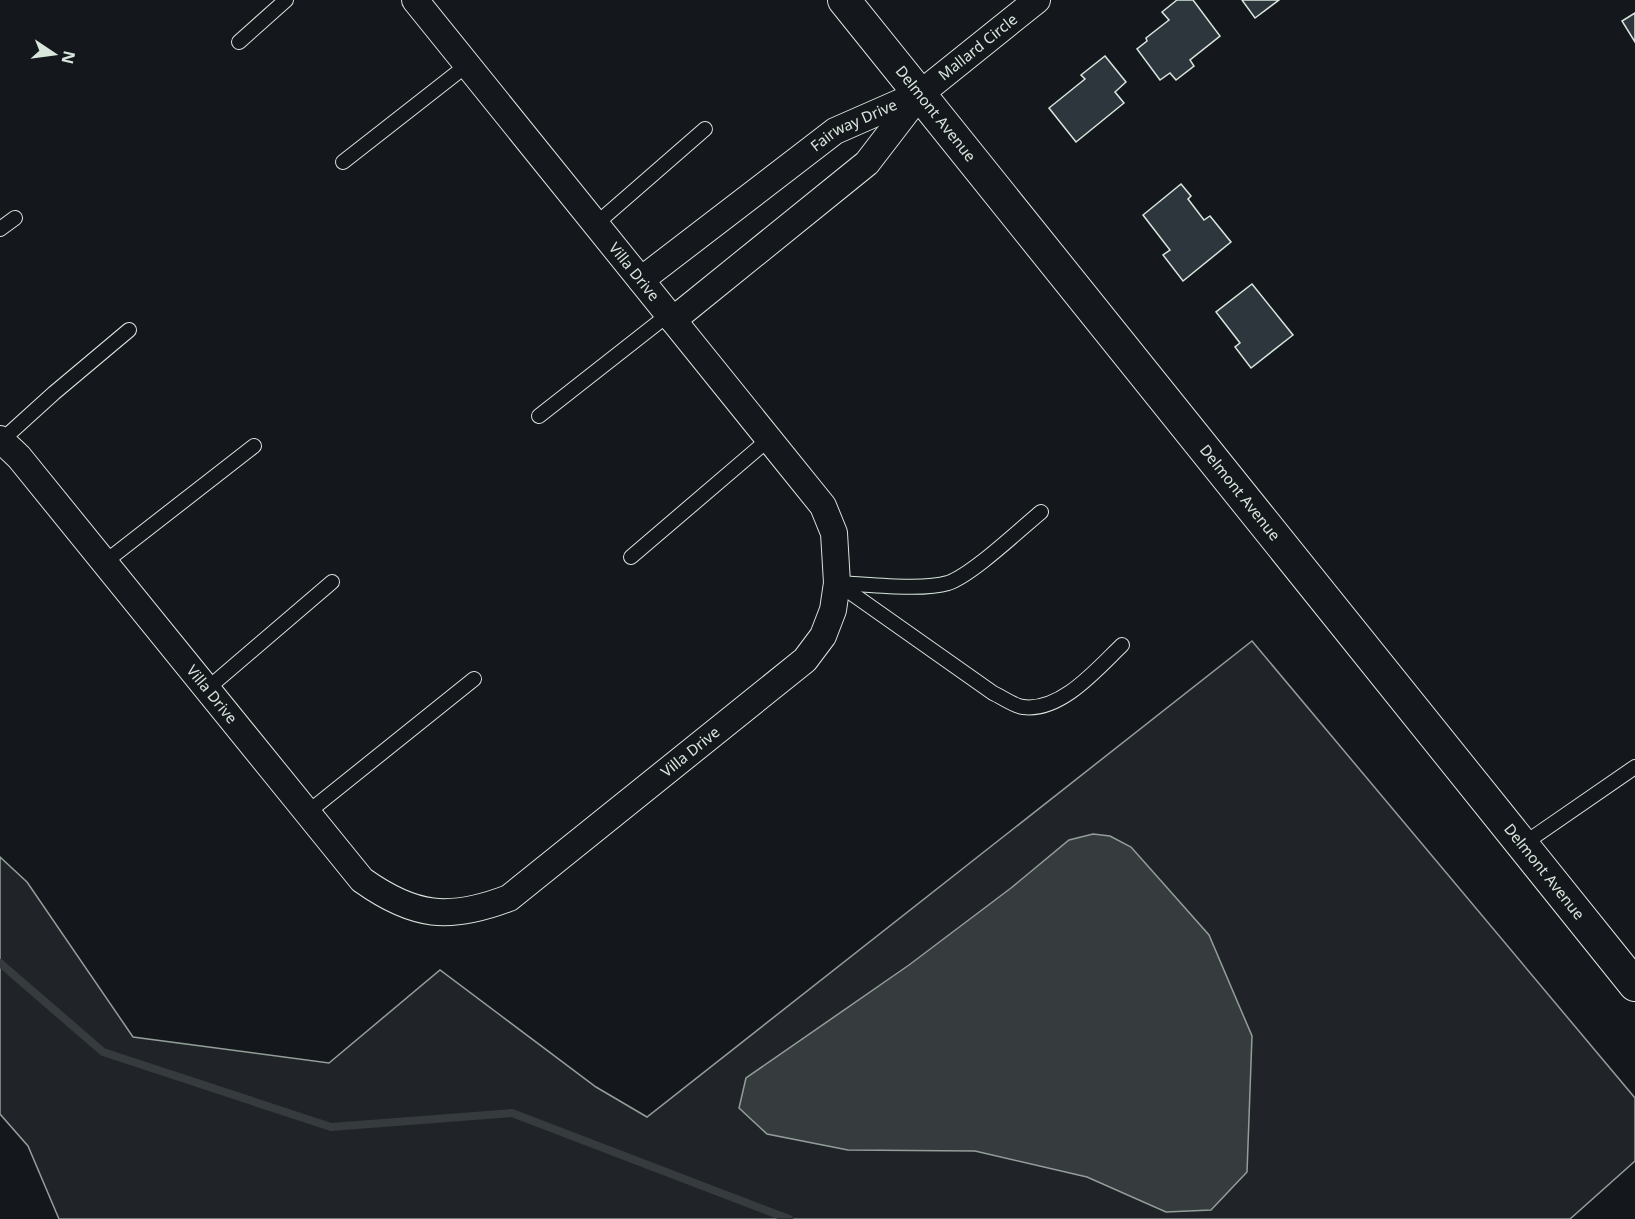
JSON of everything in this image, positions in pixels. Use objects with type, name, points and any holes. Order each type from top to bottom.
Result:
[{"type":"street","name":"Villa Drive","points":[[1,440],[19,457],[362,880],[402,905],[446,913],[470,911],[509,898],[805,660],[823,636],[833,610],[837,583],[834,533],[823,506],[415,0]]},
{"type":"street","name":"Delmont Avenue","points":[[844,0],[1635,985]]},
{"type":"street","name":"Mallard Circle","points":[[920,94],[1037,0]]},
{"type":"street","name":"Fairway Drive","points":[[641,280],[835,131],[920,94]]},
{"type":"street","name":"Fairway Drive","points":[[671,317],[867,163],[920,94]]},
{"type":"lane","points":[[239,42],[286,0]]},
{"type":"lane","points":[[343,162],[467,65]]},
{"type":"lane","points":[[596,224],[705,129]]},
{"type":"lane","points":[[0,230],[15,218]]},
{"type":"lane","points":[[539,416],[671,317]]},
{"type":"lane","points":[[1,440],[129,330]]},
{"type":"lane","points":[[632,557],[769,439]]},
{"type":"lane","points":[[105,562],[254,446]]},
{"type":"lane","points":[[837,583],[929,587],[950,582],[972,569],[1041,512]]},
{"type":"lane","points":[[207,689],[332,582]]},
{"type":"lane","points":[[837,583],[993,693],[1022,708],[1062,699],[1122,645]]},
{"type":"lane","points":[[307,813],[474,680]]},
{"type":"lane","points":[[1522,845],[1635,767]]},
{"type":"shaded area","points":[[1252,641],[1635,1098],[1635,1161],[1570,1219],[59,1219],[28,1146],[0,1114],[0,857],[27,882],[133,1037],[329,1063],[440,970],[596,1087],[647,1117]]},
{"type":"shaded area","points":[[1093,834],[1110,836],[1131,847],[1209,935],[1252,1036],[1247,1172],[1211,1210],[1166,1212],[1087,1177],[975,1151],[848,1150],[767,1134],[739,1108],[746,1078],[909,965],[1011,888],[1069,840]]},
{"type":"building","points":[[1177,0],[1193,0],[1220,36],[1190,60],[1194,66],[1176,80],[1170,73],[1160,80],[1137,49],[1147,41],[1146,38],[1169,20],[1162,12]]},
{"type":"building","points":[[1242,0],[1279,0],[1255,18]]},
{"type":"building","points":[[1635,13],[1635,42],[1622,21]]},
{"type":"building","points":[[1105,56],[1126,82],[1115,92],[1124,103],[1076,142],[1049,108],[1085,79],[1081,75]]},
{"type":"building","points":[[1181,184],[1191,196],[1188,199],[1204,220],[1210,216],[1231,242],[1183,281],[1163,255],[1170,250],[1143,215]]},
{"type":"building","points":[[1252,284],[1293,335],[1251,368],[1235,347],[1240,343],[1216,312]]},
{"type":"waterway","points":[[0,963],[103,1052],[331,1127],[512,1113],[789,1219]]}]
